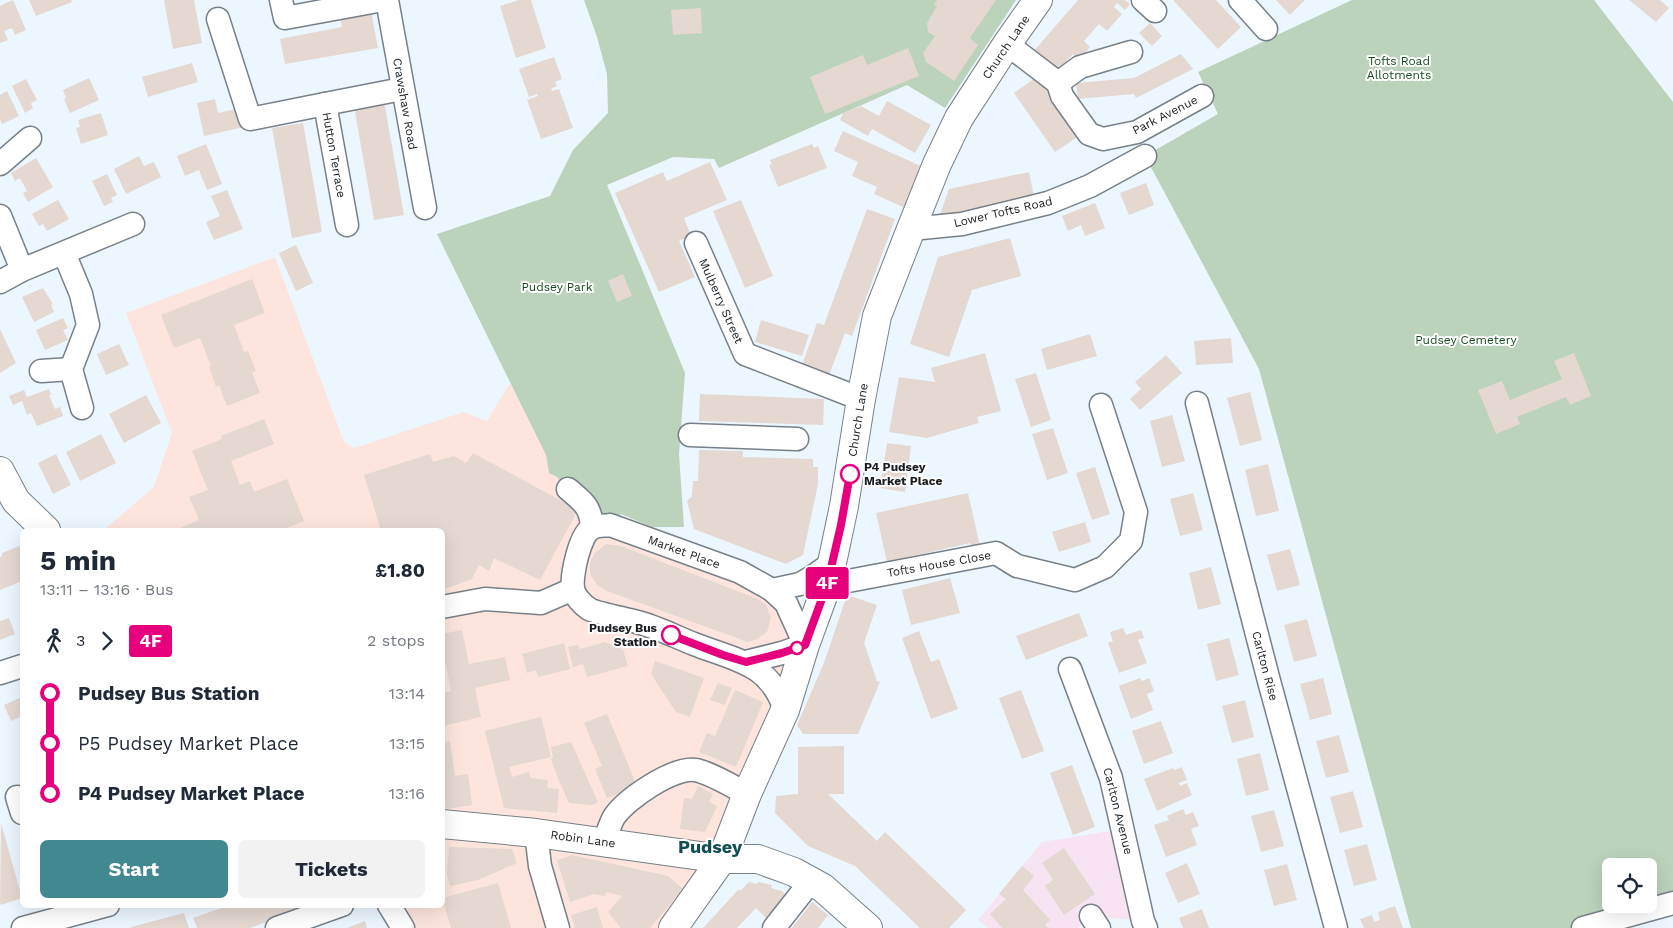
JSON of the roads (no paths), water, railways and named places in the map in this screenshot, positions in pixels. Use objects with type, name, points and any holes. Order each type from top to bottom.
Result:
[{"type":"main road","name":"Church Lane","points":[[673,928],[722,859],[747,794],[785,710],[829,574],[846,496],[861,399],[877,316],[911,229],[937,164],[959,118],[1038,0]]},
{"type":"main road","points":[[0,472],[16,501],[44,528]]},
{"type":"main road","name":"Robin Lane","points":[[445,824],[536,833],[722,859],[758,859],[794,872],[824,888],[868,928]]},
{"type":"street","points":[[281,0],[285,18],[385,0]]},
{"type":"street","name":"Crawshaw Road","points":[[385,0],[425,208]]},
{"type":"street","points":[[1240,0],[1266,28]]},
{"type":"street","points":[[218,19],[250,119],[325,104]]},
{"type":"street","points":[[1007,44],[1058,83],[1080,66],[1131,52]]},
{"type":"street","name":"Park Avenue","points":[[1058,83],[1062,96],[1089,134],[1103,139],[1137,132],[1202,96]]},
{"type":"street","name":"Hutton Terrace","points":[[347,225],[325,104],[402,89]]},
{"type":"street","points":[[0,164],[30,138]]},
{"type":"street","name":"Lower Tofts Road","points":[[911,229],[962,224],[1048,203],[1090,186],[1145,156]]},
{"type":"street","points":[[0,216],[22,270]]},
{"type":"street","points":[[0,282],[22,270],[133,224]]},
{"type":"street","name":"Mulberry Street","points":[[696,243],[745,354],[861,399]]},
{"type":"street","points":[[64,254],[81,294],[88,325],[70,369],[82,408]]},
{"type":"street","points":[[41,371],[70,369]]},
{"type":"street","name":"Carlton Rise","points":[[1197,403],[1269,681],[1336,928]]},
{"type":"street","name":"Tofts House Close","points":[[829,574],[996,553],[1017,566],[1075,580],[1105,567],[1131,542],[1136,512],[1101,405]]},
{"type":"street","points":[[690,435],[796,439]]},
{"type":"street","points":[[568,489],[589,510],[592,528],[586,532],[574,566],[573,589],[580,600],[590,610],[641,623],[746,662],[775,687],[781,697],[785,710]]},
{"type":"street","name":"Market Place","points":[[592,528],[610,525],[740,572],[772,590],[786,603],[805,645]]},
{"type":"street","points":[[772,590],[800,584],[812,578],[829,574]]},
{"type":"street","points":[[445,606],[485,599],[541,602],[573,589]]},
{"type":"street","points":[[746,662],[805,645]]},
{"type":"street","points":[[0,673],[20,667]]},
{"type":"street","name":"Carlton Avenue","points":[[1070,669],[1112,778],[1146,928]]},
{"type":"street","points":[[604,842],[614,817],[648,787],[685,769],[697,770],[747,794]]},
{"type":"street","points":[[536,833],[540,866],[558,928]]},
{"type":"street","points":[[774,928],[811,881]]},
{"type":"street","points":[[1582,928],[1673,903]]},
{"type":"street","points":[[23,928],[54,912],[85,908]]},
{"type":"street","points":[[276,928],[333,908]]},
{"type":"street","points":[[391,908],[403,928]]},
{"type":"place","name":"P4 Pudsey Market Place","points":[[850,474]]},
{"type":"place","name":"Pudsey Bus Station","points":[[671,635]]},
{"type":"district","name":"Pudsey","points":[[710,847]]},
{"type":"park label","name":"Tofts Road Allotments","points":[[1399,68]]},
{"type":"park label","name":"Pudsey Park","points":[[557,287]]},
{"type":"park label","name":"Pudsey Cemetery","points":[[1466,340]]}]
